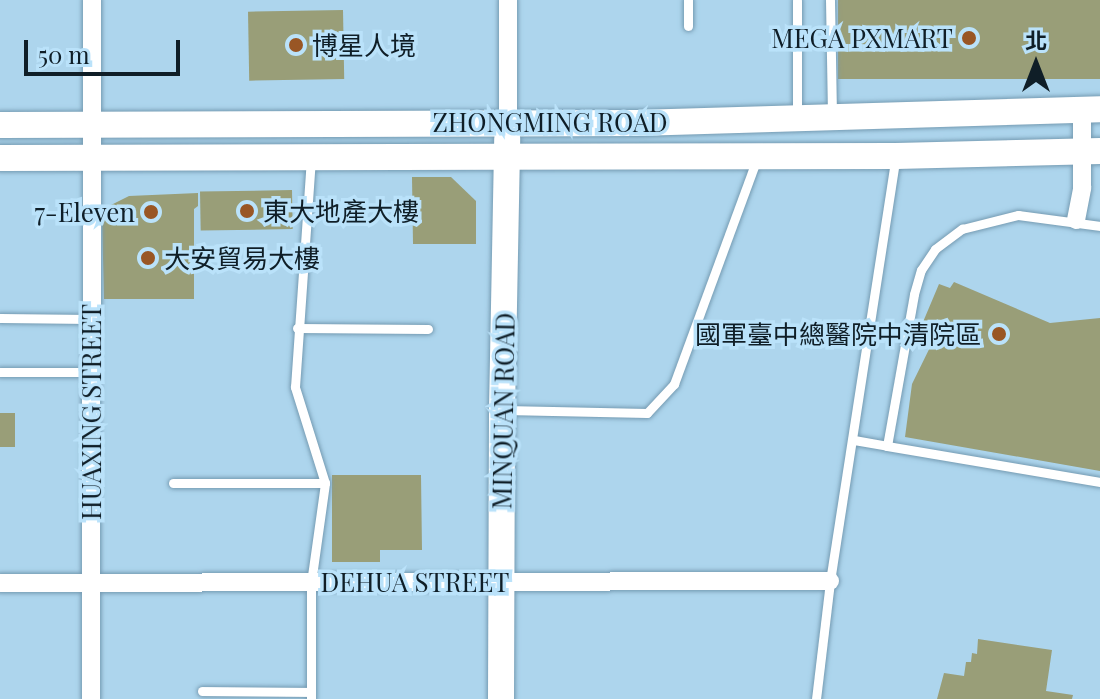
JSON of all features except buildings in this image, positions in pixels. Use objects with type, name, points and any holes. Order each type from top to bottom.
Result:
[{"type":"main road","name":"ZHONGMING ROAD","points":[[0,125],[508,123],[832,118],[1091,109]]},
{"type":"main road","name":"MINQUAN ROAD","points":[[501,699],[502,410],[508,123]]},
{"type":"main road","name":"ZHONGMING ROAD","points":[[0,158],[896,156],[1090,151]]},
{"type":"street","name":"HUAXING STREET","points":[[91,699],[92,0]]},
{"type":"street","points":[[508,0],[508,123]]},
{"type":"street","points":[[1076,220],[1090,151],[1091,109]]},
{"type":"street","name":"DEHUA STREET","points":[[0,583],[830,581]]},
{"type":"lane","points":[[688,0],[688,26]]},
{"type":"lane","points":[[797,0],[797,118]]},
{"type":"lane","points":[[830,0],[832,118]]},
{"type":"lane","points":[[502,410],[647,413],[674,384],[759,156]]},
{"type":"lane","points":[[816,699],[830,581],[896,156]]},
{"type":"lane","points":[[202,691],[311,695],[311,583],[325,483],[295,387],[311,157]]},
{"type":"lane","points":[[887,446],[914,294],[921,270],[935,249],[962,229],[988,220],[1018,215],[1076,220],[1100,226]]},
{"type":"lane","points":[[0,318],[91,319]]},
{"type":"lane","points":[[297,328],[428,329]]},
{"type":"lane","points":[[0,372],[91,372]]},
{"type":"lane","points":[[854,440],[1100,482]]},
{"type":"lane","points":[[173,483],[325,483]]},
{"type":"place","name":"MEGA PXMART","points":[[969,38]]},
{"type":"place","name":"博星人境","points":[[296,45]]},
{"type":"place","name":"東大地產大樓","points":[[247,211]]},
{"type":"place","name":"7-Eleven","points":[[151,212]]},
{"type":"place","name":"大安貿易大樓","points":[[148,258]]},
{"type":"place","name":"國軍臺中總醫院中清院區","points":[[999,334]]}]
